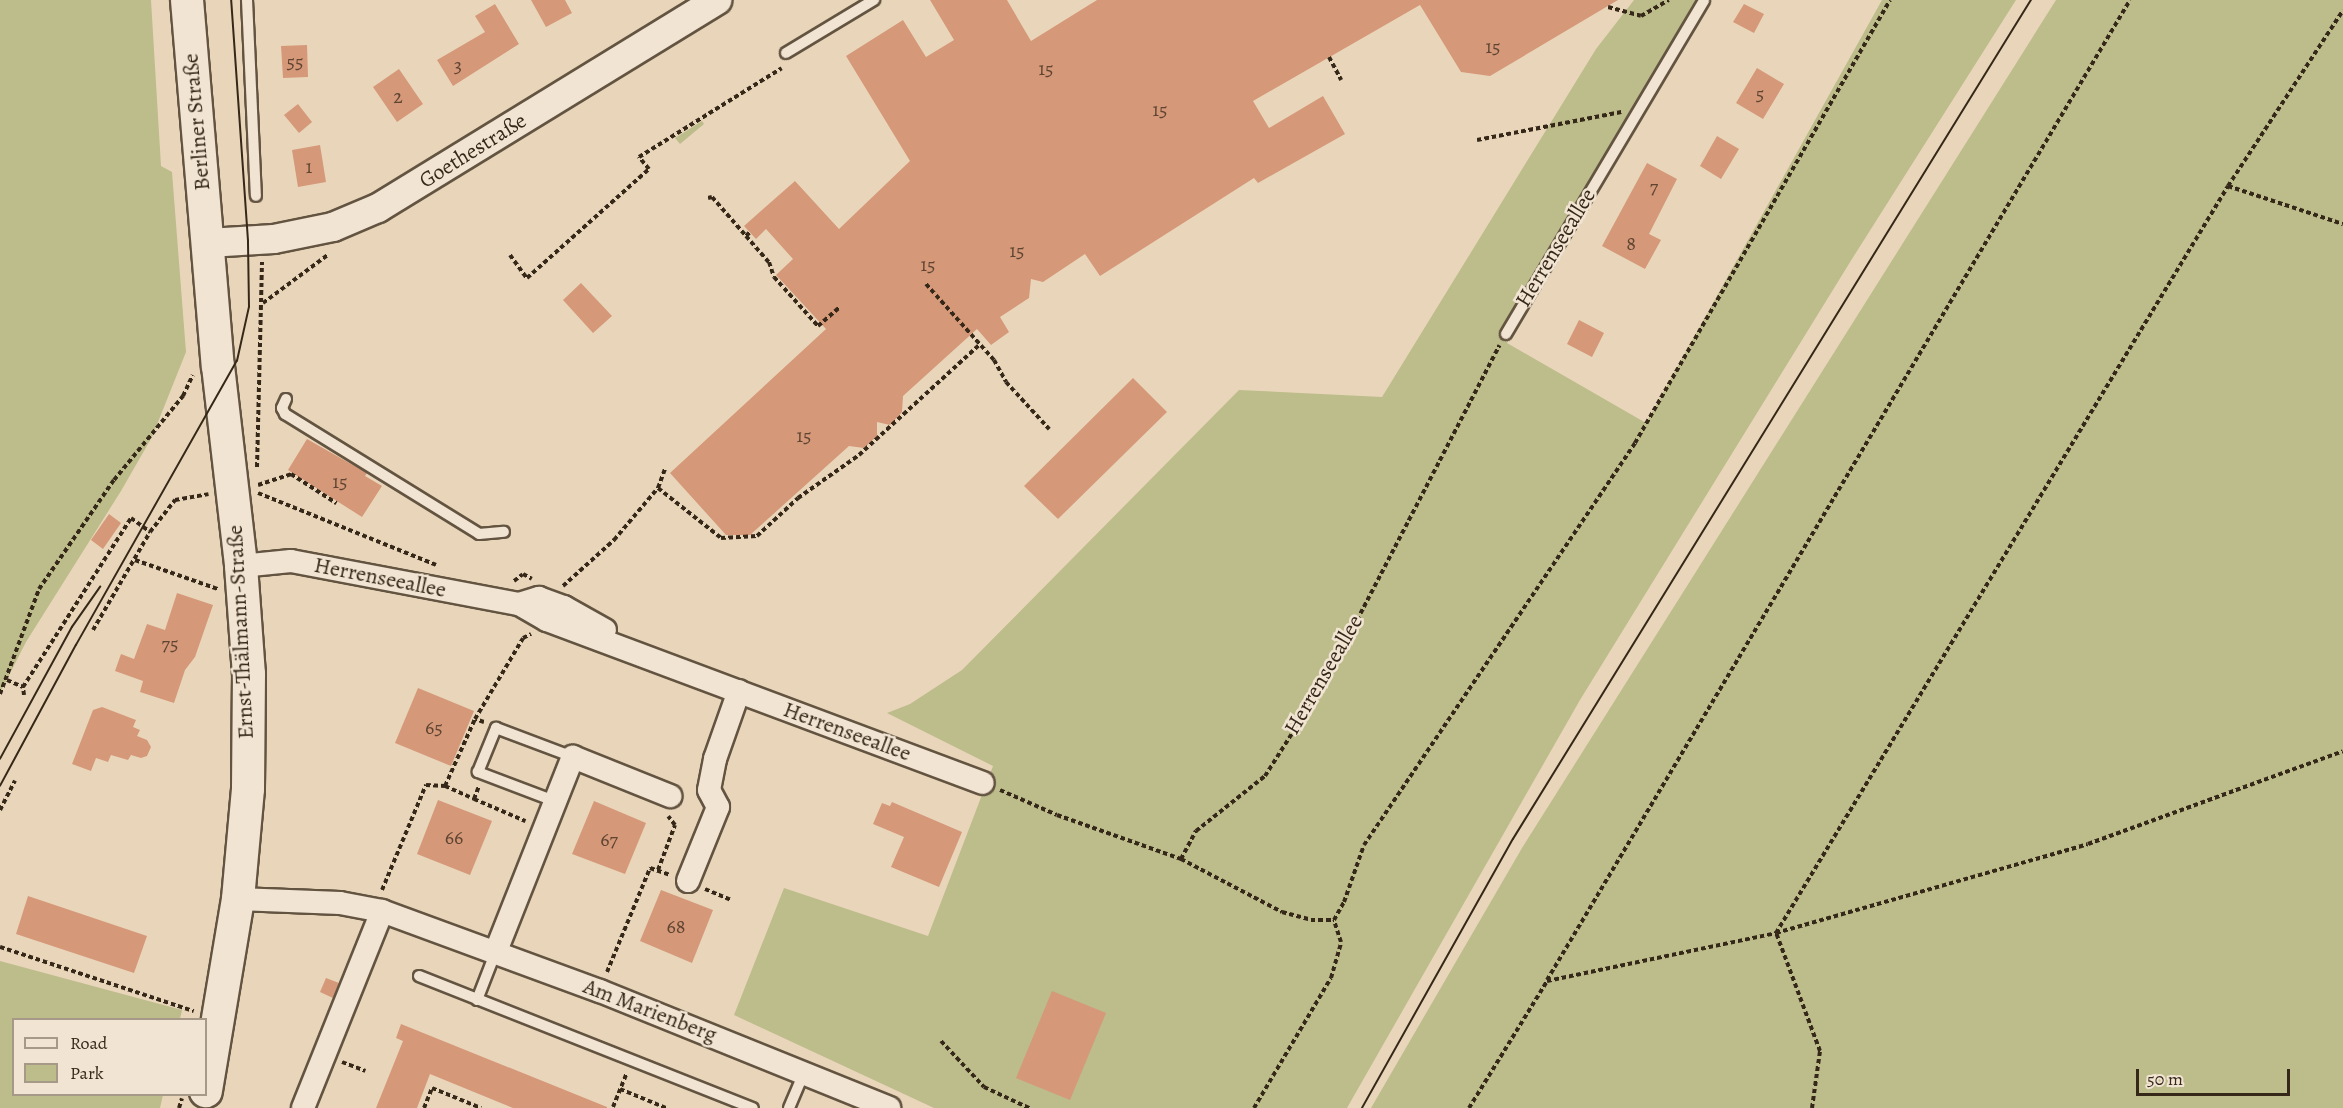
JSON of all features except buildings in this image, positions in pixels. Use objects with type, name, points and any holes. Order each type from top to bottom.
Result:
[{"type":"main road","name":"Berliner Straße","points":[[187,0],[208,243]]},
{"type":"main road","name":"Ernst-Thälmann-Straße","points":[[207,1081],[238,899],[248,789],[249,722],[249,674],[241,566],[218,366],[208,243]]},
{"type":"street","name":"Goethestraße","points":[[208,243],[260,240],[333,228],[378,208],[717,0]]},
{"type":"street","name":"Herrenseeallee","points":[[241,566],[291,561],[539,598],[550,612],[678,668],[982,783]]},
{"type":"street","points":[[688,881],[718,807],[710,790],[715,759],[739,691]]},
{"type":"street","points":[[496,951],[546,830],[573,757],[667,805]]},
{"type":"street","name":"Am Marienberg","points":[[238,899],[381,904],[889,1108]]},
{"type":"street","points":[[303,1108],[381,904]]},
{"type":"lane","points":[[247,0],[256,196]]},
{"type":"lane","points":[[786,53],[874,0]]},
{"type":"lane","name":"Herrenseeallee","points":[[1506,334],[1704,0]]},
{"type":"lane","points":[[286,399],[282,408],[285,414],[479,534],[504,532]]},
{"type":"lane","points":[[557,802],[478,772],[496,728],[573,757]]},
{"type":"lane","points":[[477,1000],[496,951]]},
{"type":"lane","points":[[419,976],[753,1108]]},
{"type":"lane","points":[[789,1108],[804,1072]]},
{"type":"path","points":[[1608,7],[1641,16],[1669,0]]},
{"type":"path","points":[[1254,1108],[1330,978],[1341,942],[1334,920],[1344,902],[1364,845],[1635,443],[1890,0]]},
{"type":"path","points":[[1468,1108],[1547,981],[2130,0]]},
{"type":"path","points":[[1776,933],[2228,186],[2343,10]]},
{"type":"path","points":[[1329,57],[1341,80]]},
{"type":"path","points":[[510,255],[527,278],[649,169],[639,157],[785,66]]},
{"type":"path","points":[[1477,140],[1640,108]]},
{"type":"path","points":[[2228,186],[2343,224]]},
{"type":"path","points":[[708,198],[712,197],[748,234],[769,262],[774,277],[818,326],[839,308]]},
{"type":"path","points":[[260,240],[262,304],[258,494],[444,567]]},
{"type":"path","points":[[262,304],[333,251]]},
{"type":"path","points":[[926,284],[994,360],[1006,382],[1049,429]]},
{"type":"path","name":"Herrenseeallee","points":[[1180,859],[1196,831],[1265,776],[1326,680],[1506,334]]},
{"type":"path","points":[[658,488],[721,538],[757,536],[798,498],[859,455],[980,344]]},
{"type":"path","points":[[0,694],[39,589],[114,480],[183,396],[195,372]]},
{"type":"path","points":[[445,786],[475,719],[523,638],[537,630],[550,612],[564,585],[614,540],[658,488],[665,469]]},
{"type":"path","points":[[257,485],[291,474],[336,503]]},
{"type":"path","points":[[93,630],[150,532],[175,500],[208,494]]},
{"type":"path","points":[[24,695],[23,687],[131,518],[150,532]]},
{"type":"path","points":[[135,560],[221,591]]},
{"type":"path","points":[[514,595],[523,574],[540,585]]},
{"type":"path","points":[[7,680],[23,687]]},
{"type":"path","points":[[475,719],[496,728]]},
{"type":"path","points":[[1547,981],[1776,933],[2088,844],[2343,751]]},
{"type":"path","points":[[474,799],[484,774]]},
{"type":"path","points":[[0,810],[15,781]]},
{"type":"path","points":[[982,783],[1057,815],[1180,859],[1282,912],[1311,920],[1334,920]]},
{"type":"path","points":[[381,904],[426,785],[445,786],[546,830]]},
{"type":"path","points":[[657,870],[675,825],[667,805]]},
{"type":"path","points":[[600,992],[650,868],[688,881],[731,900]]},
{"type":"path","points":[[1776,933],[1820,1051],[1812,1108]]},
{"type":"path","points":[[0,947],[201,1013]]},
{"type":"path","points":[[941,1041],[984,1087],[1029,1108]]},
{"type":"path","points":[[613,1107],[632,1061]]},
{"type":"path","points":[[424,1108],[432,1088],[481,1108]]},
{"type":"path","points":[[620,1089],[666,1108]]},
{"type":"green space","points":[[0,0],[151,0],[161,166],[172,172],[186,352],[152,437],[121,491],[26,642],[0,693]]},
{"type":"green space","points":[[1634,0],[1705,0],[1507,343],[1646,423],[1882,0],[2016,0],[1852,259],[1580,700],[1347,1108],[934,1108],[734,1015],[784,888],[928,936],[993,766],[887,713],[910,704],[962,670],[1239,390],[1382,397],[1596,49]]},
{"type":"green space","points":[[2056,0],[2343,0],[2343,1108],[1371,1108],[1522,848]]},
{"type":"green space","points":[[702,121],[704,124],[680,144],[675,138]]},
{"type":"green space","points":[[0,961],[182,1010],[180,1018],[12,1018],[12,1096],[163,1096],[160,1108],[0,1108]]},
{"type":"tram line","points":[[0,786],[76,645],[237,361],[249,307],[248,241],[231,0]]},
{"type":"tram line","points":[[1362,1108],[1513,839],[2031,0]]},
{"type":"tram line","points":[[0,759],[72,627],[100,587]]}]
